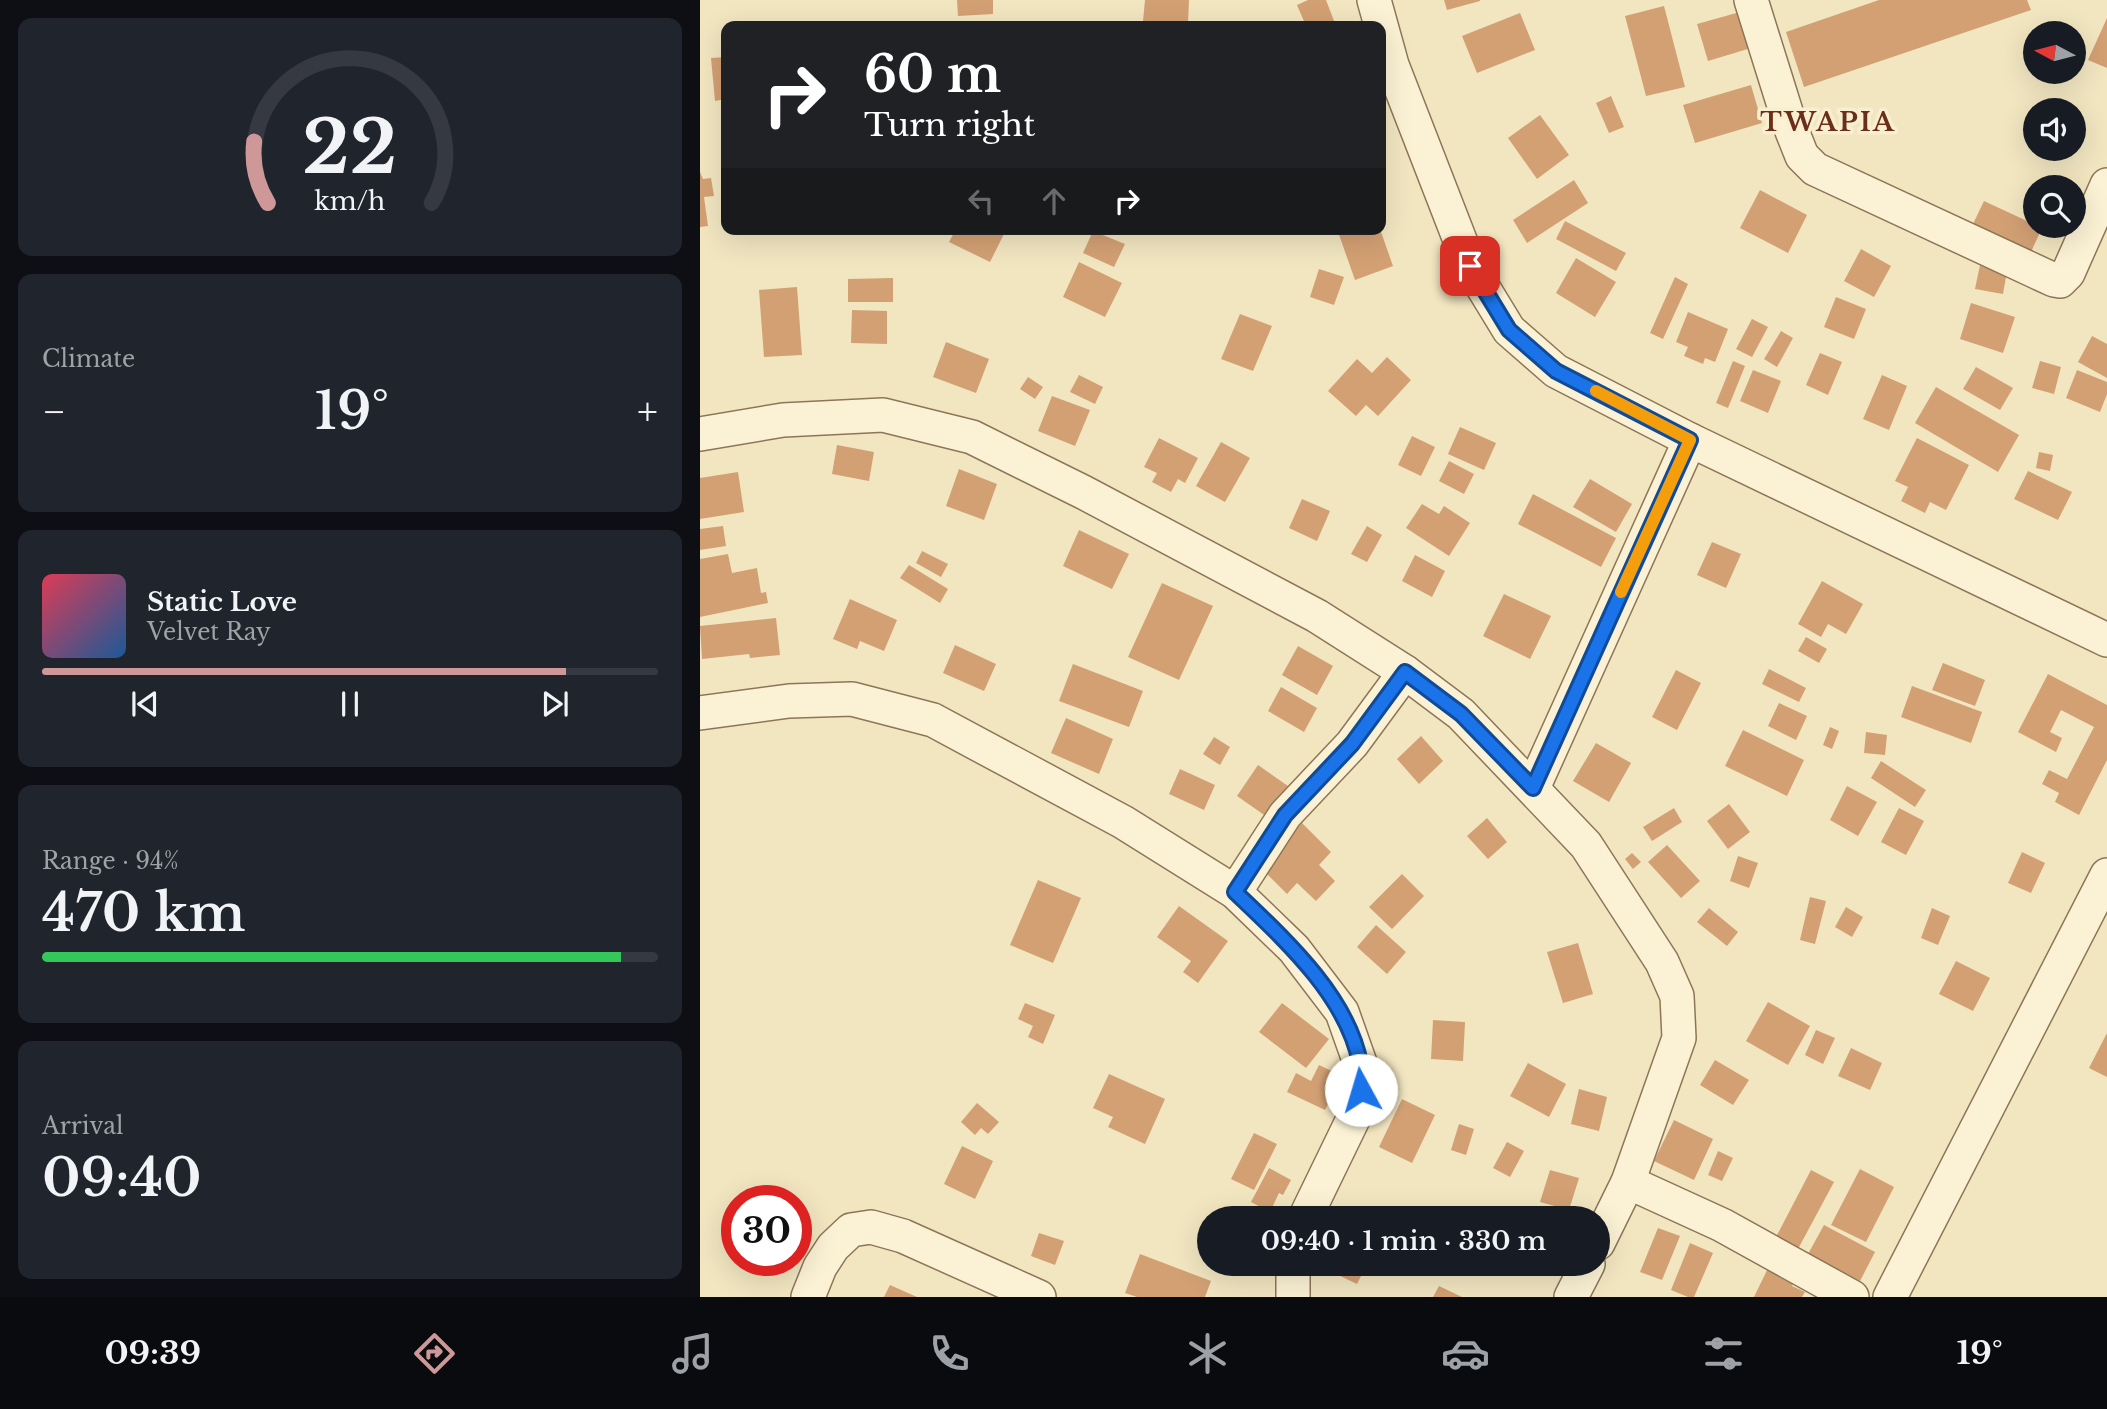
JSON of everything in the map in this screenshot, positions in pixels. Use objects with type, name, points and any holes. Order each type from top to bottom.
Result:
[{"type":"street","points":[[1374,0],[1380,21]]},
{"type":"street","points":[[1751,0],[1792,131],[1802,156],[1815,169],[2060,281],[2068,274],[2107,185]]},
{"type":"street","points":[[1386,43],[1470,266],[1509,330],[1556,371],[1690,440],[2107,640]]},
{"type":"street","points":[[700,434],[783,420],[883,415],[972,437],[1083,492],[1317,616],[1405,672],[1461,714],[1586,845],[1662,962],[1677,996],[1679,1038],[1628,1182],[1610,1219]]},
{"type":"street","points":[[1533,788],[1690,440]]},
{"type":"street","points":[[1235,892],[1285,815],[1352,744],[1405,672]]},
{"type":"street","points":[[700,713],[789,701],[852,699],[933,720],[1123,822],[1235,892],[1294,949],[1342,1012],[1360,1063],[1361,1090],[1355,1115],[1311,1206]]},
{"type":"street","points":[[1890,1297],[2107,875]]},
{"type":"street","points":[[1628,1182],[1722,1225],[1852,1297]]},
{"type":"street","points":[[808,1297],[820,1267],[833,1247],[850,1230],[871,1227],[903,1236],[1040,1297]]},
{"type":"street","points":[[1571,1297],[1582,1276]]},
{"type":"building","points":[[957,0],[993,0],[993,14],[958,16]]},
{"type":"building","points":[[1145,0],[1189,0],[1188,21],[1143,21]]},
{"type":"building","points":[[1308,0],[1326,0],[1334,21],[1304,21],[1297,5]]},
{"type":"building","points":[[1444,0],[1480,0],[1480,1],[1447,10]]},
{"type":"building","points":[[1879,0],[2027,0],[2031,10],[1804,87],[1786,32]]},
{"type":"building","points":[[1664,6],[1685,87],[1646,96],[1625,16]]},
{"type":"building","points":[[1740,12],[1751,48],[1708,61],[1697,24]]},
{"type":"building","points":[[1520,13],[1535,50],[1477,73],[1462,36]]},
{"type":"building","points":[[2107,18],[2107,68],[2088,60]]},
{"type":"building","points":[[721,57],[721,100],[715,101],[711,58]]},
{"type":"building","points":[[1751,85],[1762,123],[1695,143],[1683,105]]},
{"type":"building","points":[[1611,96],[1624,127],[1609,133],[1596,103]]},
{"type":"building","points":[[1540,115],[1569,155],[1537,179],[1508,138]]},
{"type":"building","points":[[700,172],[703,179],[711,178],[714,196],[704,197],[708,226],[700,227]]},
{"type":"building","points":[[1574,180],[1588,203],[1527,243],[1513,220]]},
{"type":"building","points":[[1760,190],[1807,215],[1788,253],[1740,228]]},
{"type":"building","points":[[1984,201],[2023,219],[2023,238],[2037,238],[2031,252],[1973,224]]},
{"type":"building","points":[[1565,221],[1626,253],[1616,271],[1556,239]]},
{"type":"building","points":[[953,235],[1004,235],[990,262],[949,242]]},
{"type":"building","points":[[1091,235],[1103,235],[1125,244],[1114,267],[1083,253]]},
{"type":"building","points":[[1339,235],[1382,235],[1393,266],[1355,280]]},
{"type":"building","points":[[1861,249],[1891,266],[1874,297],[1844,281]]},
{"type":"building","points":[[1576,258],[1616,282],[1595,317],[1556,293]]},
{"type":"building","points":[[1079,262],[1122,283],[1105,317],[1063,297]]},
{"type":"building","points":[[1980,265],[2007,271],[2003,294],[1975,289]]},
{"type":"building","points":[[1319,269],[1344,277],[1334,305],[1310,297]]},
{"type":"building","points":[[1675,277],[1688,284],[1663,339],[1650,333]]},
{"type":"building","points":[[893,278],[893,302],[848,302],[848,279]]},
{"type":"building","points":[[797,287],[802,355],[764,357],[759,290]]},
{"type":"building","points":[[1836,297],[1866,309],[1854,339],[1824,327]]},
{"type":"building","points":[[1971,303],[2015,317],[2003,353],[1960,339]]},
{"type":"building","points":[[852,310],[887,311],[887,344],[851,343]]},
{"type":"building","points":[[1688,312],[1728,329],[1715,362],[1705,358],[1703,364],[1684,356],[1688,347],[1676,342]]},
{"type":"building","points":[[1240,314],[1272,326],[1253,371],[1221,359]]},
{"type":"building","points":[[1752,319],[1768,327],[1752,357],[1736,349]]},
{"type":"building","points":[[1781,331],[1793,338],[1777,367],[1764,359]]},
{"type":"building","points":[[2092,336],[2107,344],[2107,378],[2078,362]]},
{"type":"building","points":[[946,342],[989,359],[976,393],[933,377]]},
{"type":"building","points":[[1820,353],[1842,362],[1828,395],[1806,385]]},
{"type":"building","points":[[1387,357],[1411,380],[1378,416],[1366,405],[1356,416],[1328,391],[1357,359],[1372,373]]},
{"type":"building","points":[[1733,361],[1745,366],[1728,408],[1716,403]]},
{"type":"building","points":[[2040,361],[2061,367],[2054,394],[2032,388]]},
{"type":"building","points":[[1976,367],[2013,388],[2000,410],[1963,389]]},
{"type":"building","points":[[1753,370],[1781,381],[1768,413],[1740,401]]},
{"type":"building","points":[[2077,370],[2107,382],[2107,394],[2100,412],[2066,398]]},
{"type":"building","points":[[1079,375],[1103,387],[1095,404],[1070,392]]},
{"type":"building","points":[[1882,375],[1907,386],[1889,430],[1863,419]]},
{"type":"building","points":[[1028,377],[1043,387],[1035,399],[1020,389]]},
{"type":"building","points":[[1936,387],[2019,435],[1998,472],[1915,423]]},
{"type":"building","points":[[1052,396],[1090,410],[1075,446],[1038,431]]},
{"type":"building","points":[[1460,427],[1496,443],[1484,470],[1448,454]]},
{"type":"building","points":[[1412,436],[1435,447],[1421,476],[1398,465]]},
{"type":"building","points":[[1159,438],[1198,458],[1185,483],[1178,479],[1171,492],[1152,482],[1157,473],[1144,467]]},
{"type":"building","points":[[1917,438],[1969,465],[1946,510],[1930,502],[1925,513],[1901,501],[1908,487],[1895,481]]},
{"type":"building","points":[[1221,442],[1250,458],[1225,502],[1196,486]]},
{"type":"building","points":[[837,445],[874,452],[869,481],[832,474]]},
{"type":"building","points":[[2039,452],[2053,455],[2050,471],[2036,468]]},
{"type":"building","points":[[1449,461],[1474,474],[1464,494],[1439,481]]},
{"type":"building","points":[[959,469],[997,484],[984,520],[946,506]]},
{"type":"building","points":[[2028,471],[2072,492],[2058,520],[2014,499]]},
{"type":"building","points":[[738,472],[744,512],[700,519],[700,478]]},
{"type":"building","points":[[1590,479],[1632,504],[1616,532],[1573,507]]},
{"type":"building","points":[[1533,494],[1616,538],[1601,567],[1518,524]]},
{"type":"building","points":[[1302,499],[1330,511],[1317,541],[1289,528]]},
{"type":"building","points":[[1422,504],[1439,514],[1444,506],[1470,523],[1449,556],[1406,528]]},
{"type":"building","points":[[723,526],[726,546],[700,550],[700,529]]},
{"type":"building","points":[[1367,526],[1382,535],[1367,562],[1351,554]]},
{"type":"building","points":[[1079,530],[1129,554],[1112,589],[1063,566]]},
{"type":"building","points":[[1712,542],[1741,554],[1726,588],[1697,575]]},
{"type":"building","points":[[922,551],[948,564],[941,577],[916,563]]},
{"type":"building","points":[[728,554],[732,573],[757,568],[761,593],[766,592],[768,603],[700,617],[700,559]]},
{"type":"building","points":[[1415,555],[1445,571],[1432,597],[1402,581]]},
{"type":"building","points":[[909,565],[948,589],[940,603],[900,578]]},
{"type":"building","points":[[1822,581],[1863,604],[1846,634],[1828,624],[1821,637],[1798,624]]},
{"type":"building","points":[[1162,583],[1213,606],[1179,680],[1128,657]]},
{"type":"building","points":[[1504,594],[1551,616],[1530,659],[1483,636]]},
{"type":"building","points":[[850,599],[897,620],[884,651],[860,641],[857,649],[833,639]]},
{"type":"building","points":[[776,618],[780,655],[750,658],[749,654],[702,659],[700,626]]},
{"type":"building","points":[[1806,637],[1827,649],[1819,663],[1798,651]]},
{"type":"building","points":[[955,645],[996,664],[984,691],[943,673]]},
{"type":"building","points":[[1298,646],[1333,666],[1317,695],[1282,675]]},
{"type":"building","points":[[1943,663],[1985,680],[1975,706],[1932,690]]},
{"type":"building","points":[[1073,664],[1143,691],[1129,727],[1059,701]]},
{"type":"building","points":[[1769,669],[1806,688],[1799,702],[1762,684]]},
{"type":"building","points":[[1676,670],[1701,683],[1677,730],[1652,717]]},
{"type":"building","points":[[2048,674],[2107,705],[2107,760],[2079,815],[2055,802],[2059,793],[2042,784],[2049,770],[2067,779],[2094,727],[2061,710],[2050,732],[2062,738],[2056,752],[2018,732]]},
{"type":"building","points":[[1912,686],[1982,712],[1971,743],[1901,717]]},
{"type":"building","points":[[1281,687],[1317,708],[1304,732],[1268,711]]},
{"type":"building","points":[[1779,703],[1807,716],[1796,740],[1768,726]]},
{"type":"building","points":[[1066,718],[1113,739],[1099,774],[1051,753]]},
{"type":"building","points":[[1830,727],[1839,731],[1832,749],[1823,745]]},
{"type":"building","points":[[1743,730],[1804,760],[1787,796],[1725,766]]},
{"type":"building","points":[[1866,732],[1887,735],[1885,755],[1864,753]]},
{"type":"building","points":[[1421,736],[1443,761],[1419,784],[1397,759]]},
{"type":"building","points":[[1214,737],[1230,747],[1220,765],[1203,754]]},
{"type":"building","points":[[1596,743],[1631,763],[1609,802],[1573,781]]},
{"type":"building","points":[[1881,761],[1926,790],[1915,807],[1871,778]]},
{"type":"building","points":[[1258,765],[1288,786],[1267,817],[1237,796]]},
{"type":"building","points":[[1180,769],[1215,785],[1204,810],[1169,794]]},
{"type":"building","points":[[1847,786],[1877,802],[1858,836],[1830,820]]},
{"type":"building","points":[[1729,804],[1750,832],[1728,849],[1707,821]]},
{"type":"building","points":[[1674,808],[1682,822],[1652,841],[1643,827]]},
{"type":"building","points":[[1899,808],[1924,821],[1906,855],[1881,842]]},
{"type":"building","points":[[1487,818],[1507,842],[1488,859],[1467,836]]},
{"type":"building","points":[[1302,823],[1331,852],[1319,865],[1335,881],[1316,901],[1297,883],[1287,894],[1260,867]]},
{"type":"building","points":[[1667,845],[1700,881],[1681,898],[1648,862]]},
{"type":"building","points":[[2022,852],[2045,863],[2031,893],[2008,883]]},
{"type":"building","points":[[1632,853],[1641,862],[1633,869],[1625,859]]},
{"type":"building","points":[[1738,856],[1758,863],[1749,888],[1730,881]]},
{"type":"building","points":[[1402,874],[1424,896],[1392,929],[1369,907]]},
{"type":"building","points":[[1038,880],[1081,898],[1053,963],[1010,945]]},
{"type":"building","points":[[1810,897],[1826,901],[1815,944],[1800,940]]},
{"type":"building","points":[[1179,906],[1228,941],[1198,983],[1183,972],[1191,961],[1157,937]]},
{"type":"building","points":[[1846,907],[1863,917],[1852,937],[1835,927]]},
{"type":"building","points":[[1709,908],[1738,932],[1727,946],[1697,922]]},
{"type":"building","points":[[1932,908],[1950,916],[1938,945],[1921,938]]},
{"type":"building","points":[[1376,925],[1406,952],[1387,974],[1357,947]]},
{"type":"building","points":[[1578,943],[1593,994],[1563,1003],[1547,952]]},
{"type":"building","points":[[1956,961],[1990,978],[1973,1011],[1939,994]]},
{"type":"building","points":[[1768,1002],[1810,1026],[1788,1065],[1746,1041]]},
{"type":"building","points":[[1025,1003],[1055,1015],[1043,1044],[1028,1037],[1033,1026],[1018,1019]]},
{"type":"building","points":[[1282,1003],[1329,1039],[1306,1068],[1259,1032]]},
{"type":"building","points":[[1433,1020],[1465,1022],[1463,1061],[1431,1059]]},
{"type":"building","points":[[1816,1030],[1835,1038],[1823,1064],[1805,1055]]},
{"type":"building","points":[[2107,1033],[2107,1077],[2089,1068]]},
{"type":"building","points":[[1851,1048],[1882,1063],[1870,1090],[1838,1076]]},
{"type":"building","points":[[1715,1060],[1749,1080],[1733,1105],[1700,1085]]},
{"type":"building","points":[[1528,1063],[1566,1084],[1549,1117],[1510,1096]]},
{"type":"building","points":[[1319,1065],[1342,1076],[1325,1110],[1287,1092],[1296,1073],[1311,1081]]},
{"type":"building","points":[[1109,1074],[1165,1099],[1145,1144],[1108,1127],[1113,1117],[1093,1108]]},
{"type":"building","points":[[1579,1089],[1607,1097],[1599,1131],[1571,1124]]},
{"type":"building","points":[[1402,1099],[1435,1115],[1412,1163],[1379,1147]]},
{"type":"building","points":[[977,1103],[999,1122],[988,1134],[981,1128],[975,1135],[961,1122]]},
{"type":"building","points":[[1674,1120],[1713,1139],[1694,1180],[1654,1161]]},
{"type":"building","points":[[1459,1124],[1474,1129],[1466,1155],[1451,1150]]},
{"type":"building","points":[[1254,1133],[1277,1144],[1254,1190],[1231,1179]]},
{"type":"building","points":[[1507,1142],[1524,1151],[1510,1177],[1493,1168]]},
{"type":"building","points":[[962,1146],[993,1161],[975,1199],[944,1184]]},
{"type":"building","points":[[1718,1151],[1733,1158],[1722,1181],[1708,1175]]},
{"type":"building","points":[[1269,1168],[1291,1180],[1283,1195],[1279,1193],[1273,1206],[1259,1206],[1251,1202]]},
{"type":"building","points":[[1860,1169],[1894,1187],[1866,1242],[1831,1225]]},
{"type":"building","points":[[1550,1170],[1579,1178],[1570,1206],[1540,1202]]},
{"type":"building","points":[[1811,1170],[1834,1182],[1798,1249],[1776,1237]]},
{"type":"building","points":[[1824,1225],[1875,1252],[1860,1281],[1808,1254]]},
{"type":"building","points":[[1658,1228],[1680,1236],[1662,1280],[1640,1272]]},
{"type":"building","points":[[1039,1233],[1064,1241],[1055,1265],[1031,1256]]},
{"type":"building","points":[[1690,1243],[1713,1253],[1694,1297],[1671,1290]]},
{"type":"building","points":[[1140,1254],[1211,1281],[1205,1297],[1137,1297],[1125,1293]]},
{"type":"building","points":[[1771,1262],[1797,1275],[1792,1286],[1805,1292],[1802,1297],[1754,1297]]},
{"type":"building","points":[[1340,1276],[1361,1276],[1357,1284]]},
{"type":"building","points":[[890,1285],[917,1297],[884,1297]]},
{"type":"building","points":[[1439,1286],[1462,1297],[1433,1297]]},
{"type":"slow traffic","points":[[1596,391],[1690,440],[1621,592]]},
{"type":"district","name":"TWAPIA","points":[[1828,122]]},
{"type":"route","points":[[1361,1090],[1360,1063],[1342,1012],[1294,949],[1235,892],[1285,815],[1352,744],[1405,672],[1461,714],[1533,788],[1690,440],[1556,371],[1509,330],[1470,266]]}]
